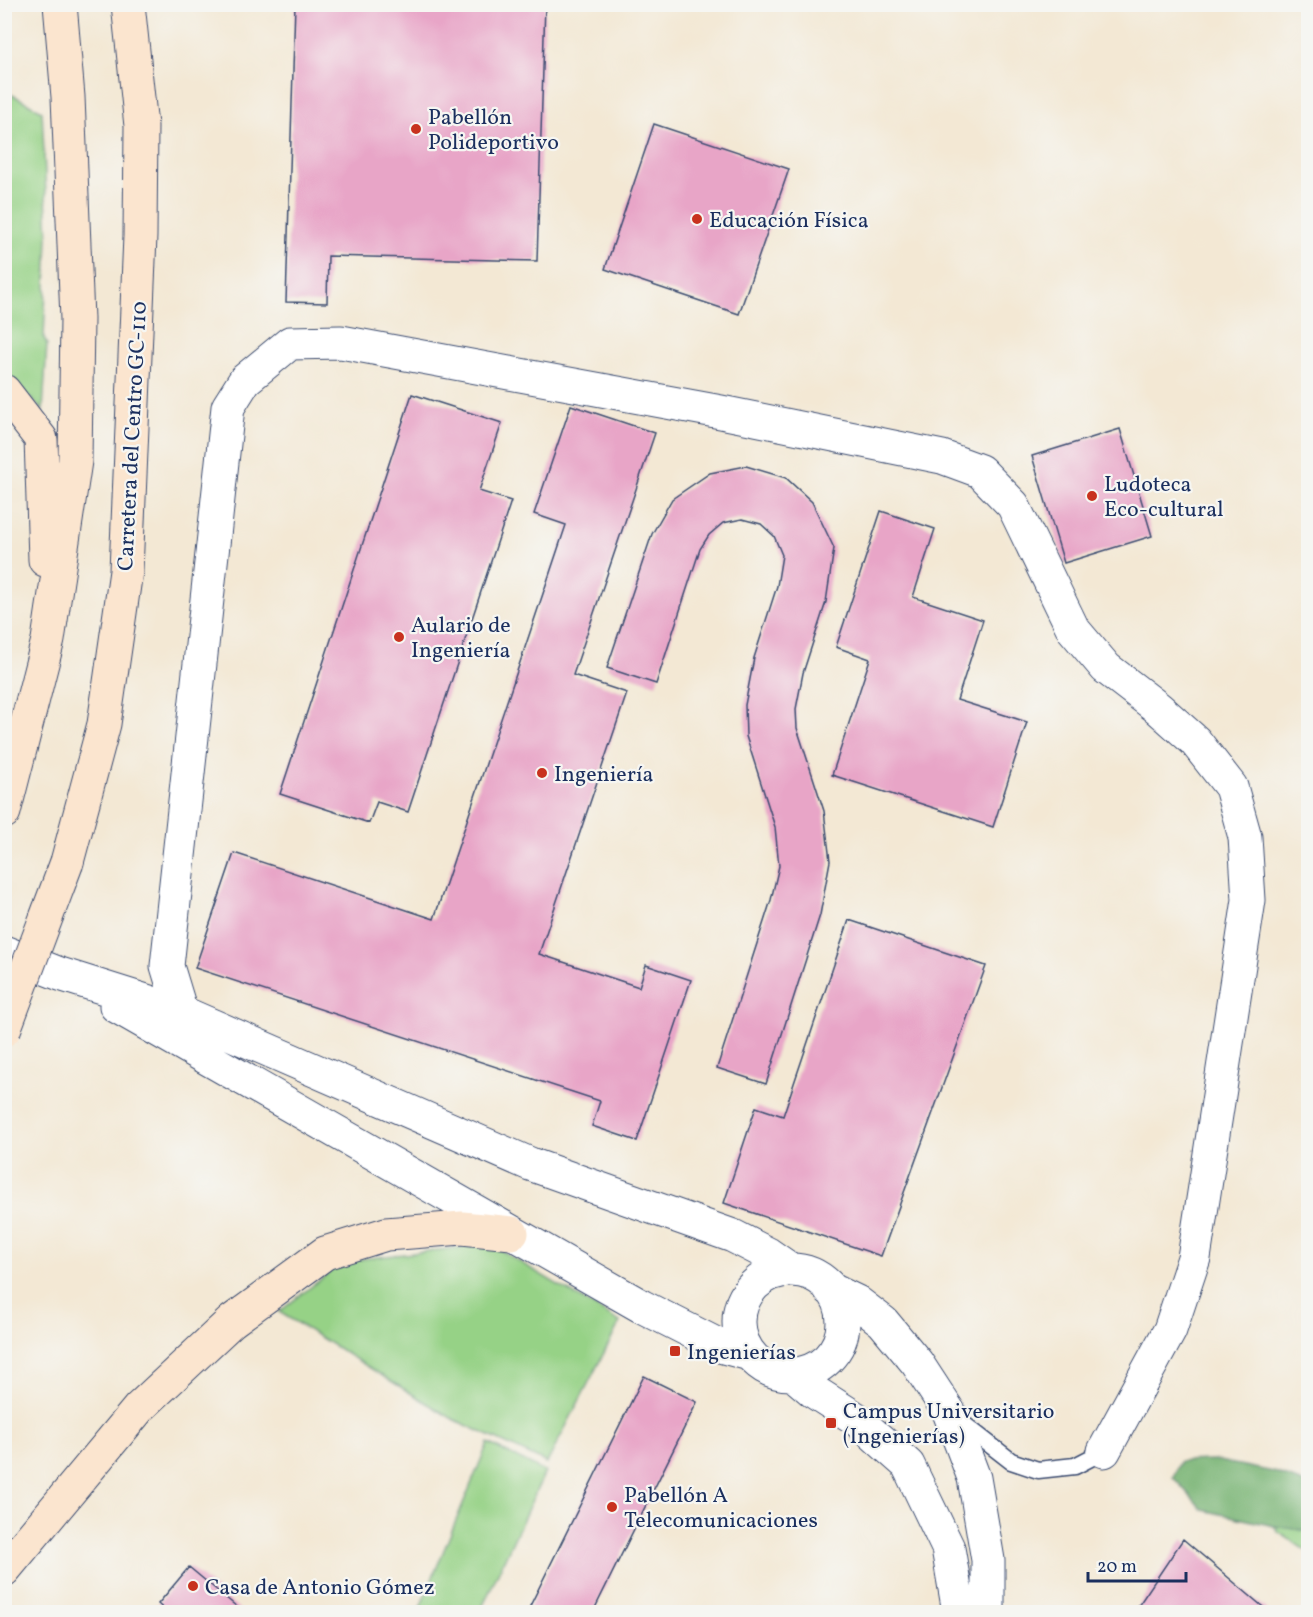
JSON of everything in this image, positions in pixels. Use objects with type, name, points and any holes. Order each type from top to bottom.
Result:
[{"type":"main road","points":[[4,812],[48,640],[75,461],[77,331],[68,97],[60,4]]},
{"type":"main road","name":"Carretera del Centro GC-110","points":[[4,1030],[67,862],[104,724],[126,571],[140,236],[141,126],[128,4]]},
{"type":"main road","points":[[4,391],[40,439],[48,640]]},
{"type":"main road","points":[[4,1570],[139,1408],[232,1321],[325,1253],[386,1234],[462,1228],[512,1233]]},
{"type":"street","points":[[181,1012],[167,966],[228,407],[245,380],[290,343],[341,342],[721,412],[942,457],[980,471],[1013,505],[1072,629],[1106,668],[1158,708],[1195,741],[1231,787],[1245,837],[1249,900],[1194,1258],[1170,1330],[1104,1451]]},
{"type":"street","points":[[4,952],[60,974],[181,1012],[530,1164],[733,1236],[768,1254],[790,1270]]},
{"type":"street","points":[[60,974],[670,1321],[720,1346],[750,1354]]},
{"type":"street","points":[[831,1289],[839,1303],[843,1319],[841,1335],[834,1351],[823,1363],[809,1371],[793,1374],[766,1369],[755,1361],[741,1340],[738,1323],[741,1307],[748,1292],[760,1281],[775,1273],[790,1270],[820,1279],[831,1289],[857,1302],[884,1322],[917,1363],[949,1412],[974,1478],[988,1560],[988,1612]]},
{"type":"street","points":[[793,1374],[813,1391],[855,1418],[908,1466],[948,1548],[959,1612]]},
{"type":"lane","points":[[949,1412],[1011,1461],[1038,1470],[1075,1466],[1104,1451]]},
{"type":"green space","points":[[5,93],[42,111],[48,237],[44,338],[47,344],[43,410],[5,375]]},
{"type":"green space","points":[[490,1244],[620,1322],[547,1463],[451,1418],[279,1312],[344,1261]]},
{"type":"green space","points":[[488,1443],[545,1472],[480,1612],[421,1612],[420,1608]]},
{"type":"green space","points":[[1214,1460],[1274,1472],[1308,1485],[1308,1531],[1203,1510],[1173,1477],[1180,1461]]},
{"type":"green space","points":[[1274,1526],[1308,1531],[1308,1552],[1277,1531]]},
{"type":"building","name":"Pabellón Polideportivo","points":[[295,4],[545,4],[537,261],[328,256],[327,303],[286,302]]},
{"type":"building","name":"Educación Física","points":[[654,124],[789,169],[739,314],[605,269]]},
{"type":"building","name":"Aulario de Ingeniería","points":[[412,394],[502,423],[479,491],[511,501],[408,812],[377,802],[369,823],[280,794]]},
{"type":"building","name":"Ingeniería","points":[[571,405],[655,433],[573,675],[627,693],[539,954],[639,987],[646,965],[691,980],[637,1141],[592,1126],[600,1101],[195,968],[234,853],[434,919],[566,525],[534,514]]},
{"type":"building","name":"Ludoteca Eco-cultural","points":[[1120,429],[1152,536],[1064,563],[1032,456]]},
{"type":"building","points":[[746,466],[786,478],[812,502],[834,548],[826,602],[803,673],[796,709],[797,728],[824,811],[830,861],[820,915],[766,1084],[717,1068],[771,900],[779,866],[775,827],[746,736],[745,705],[754,658],[777,586],[782,555],[774,536],[761,524],[742,519],[723,523],[709,535],[700,549],[656,684],[607,668],[652,534],[672,499],[710,473]]},
{"type":"building","points":[[881,511],[935,529],[913,597],[983,620],[957,700],[1027,722],[993,827],[832,775],[870,659],[836,647]]},
{"type":"building","points":[[849,920],[986,966],[881,1256],[724,1203],[756,1107],[783,1116]]},
{"type":"building","name":"Pabellón A Telecomunicaciones","points":[[644,1376],[697,1402],[593,1612],[527,1612]]},
{"type":"building","points":[[1183,1539],[1269,1612],[1134,1612]]},
{"type":"building","name":"Casa de Antonio Gómez","points":[[189,1567],[243,1612],[167,1612],[158,1604]]},
{"type":"place","name":"Pabellón Polideportivo","points":[[416,129]]},
{"type":"place","name":"Educación Física","points":[[697,219]]},
{"type":"place","name":"Ludoteca Eco-cultural","points":[[1092,496]]},
{"type":"place","name":"Aulario de Ingeniería","points":[[399,637]]},
{"type":"place","name":"Ingeniería","points":[[542,773]]},
{"type":"place","name":"Ingenierías","points":[[675,1351]]},
{"type":"place","name":"Campus Universitario (Ingenierías)","points":[[831,1423]]},
{"type":"place","name":"Pabellón A Telecomunicaciones","points":[[612,1507]]},
{"type":"place","name":"Casa de Antonio Gómez","points":[[193,1586]]}]
